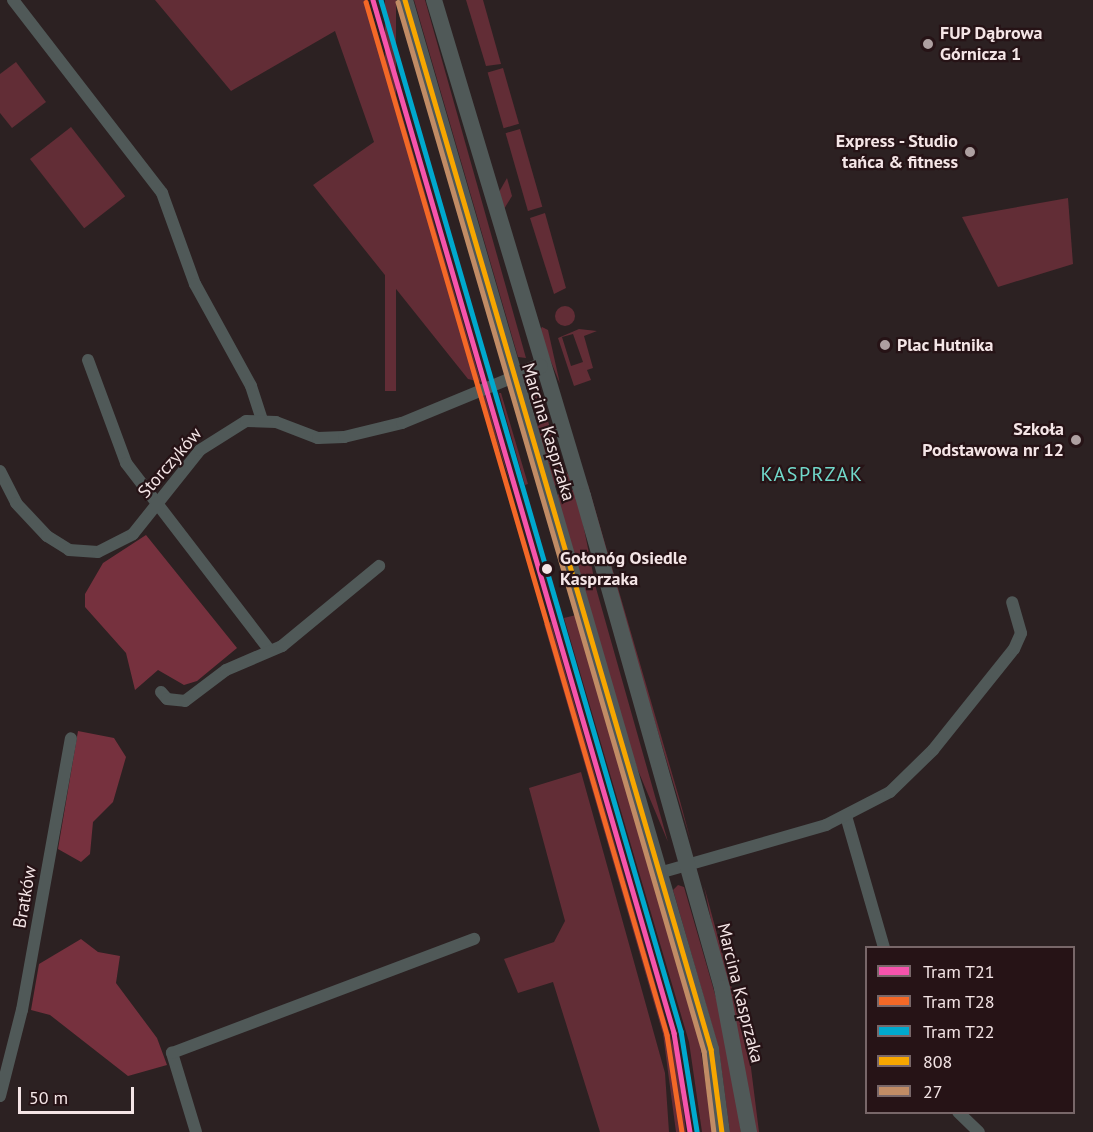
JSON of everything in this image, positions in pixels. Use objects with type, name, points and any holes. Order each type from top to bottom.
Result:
[{"type":"street","points":[[13,0],[162,193],[195,284],[251,386],[262,420],[318,438],[344,437],[402,423],[540,366]]},
{"type":"street","name":"Marcina Kasprzaka","points":[[405,0],[511,378],[711,1049],[722,1132]]},
{"type":"street","name":"Marcina Kasprzaka","points":[[434,0],[540,366],[581,490],[722,988],[749,1132]]},
{"type":"street","points":[[88,360],[126,463],[156,506],[268,648]]},
{"type":"street","name":"Storczyków","points":[[0,471],[23,512],[69,550],[98,552],[118,544],[156,506],[212,440],[246,421],[262,420]]},
{"type":"street","points":[[160,692],[167,699],[184,701],[226,670],[268,648],[288,642],[379,566]]},
{"type":"street","points":[[659,873],[846,816],[907,779],[1019,641],[1012,602]]},
{"type":"street","name":"Bratków","points":[[0,1096],[22,1011],[71,738]]},
{"type":"street","points":[[846,816],[883,946]]},
{"type":"street","points":[[196,1132],[172,1053],[474,939]]},
{"type":"street","points":[[959,1114],[979,1132]]},
{"type":"shaded area","points":[[155,0],[368,0],[481,382],[468,379],[313,185],[374,142],[335,31],[231,91]]},
{"type":"shaded area","points":[[385,0],[396,0],[396,391],[385,391]]},
{"type":"shaded area","points":[[414,0],[425,0],[526,358],[518,357]]},
{"type":"shaded area","points":[[466,0],[483,0],[501,64],[486,66]]},
{"type":"shaded area","points":[[16,62],[46,102],[12,128],[0,113],[0,74]]},
{"type":"shaded area","points":[[503,68],[519,124],[504,128],[488,72]]},
{"type":"shaded area","points":[[71,127],[125,196],[84,228],[30,159]]},
{"type":"shaded area","points":[[520,129],[542,207],[528,211],[506,133]]},
{"type":"shaded area","points":[[507,178],[512,196],[504,209],[499,192]]},
{"type":"shaded area","points":[[1068,198],[1073,264],[998,287],[962,217]]},
{"type":"shaded area","points":[[545,213],[566,288],[554,294],[530,218]]},
{"type":"shaded area","points":[[565,306],[572,309],[575,316],[572,323],[565,326],[558,323],[555,316],[558,309]]},
{"type":"shaded area","points":[[542,327],[548,330],[560,384],[539,332]]},
{"type":"shaded area","points":[[579,329],[597,331],[584,336],[593,368],[587,370],[591,380],[574,386],[558,338]],"holes":[[[573,334],[583,362],[571,366],[562,337]]]},
{"type":"shaded area","points":[[530,379],[536,381],[562,468],[574,480],[547,488]]},
{"type":"shaded area","points":[[499,393],[501,393],[528,484],[525,485]]},
{"type":"shaded area","points":[[485,395],[512,489],[482,396]]},
{"type":"shaded area","points":[[588,485],[680,801],[691,842],[584,486]]},
{"type":"shaded area","points":[[576,489],[596,588],[668,842],[637,768],[550,497]]},
{"type":"shaded area","points":[[146,535],[237,648],[197,681],[184,685],[158,670],[135,690],[126,653],[85,607],[85,594],[103,563]]},
{"type":"shaded area","points":[[576,615],[699,1039],[713,1132],[702,1132],[689,1042],[564,618]]},
{"type":"shaded area","points":[[551,622],[677,1059],[686,1132],[676,1132],[663,1034],[544,624]]},
{"type":"shaded area","points":[[78,731],[114,738],[126,757],[113,802],[93,822],[90,854],[81,862],[58,849]]},
{"type":"shaded area","points":[[581,772],[665,1073],[669,1132],[600,1132],[553,982],[518,993],[504,959],[554,942],[565,921],[529,788]]},
{"type":"shaded area","points":[[678,885],[684,887],[726,1032],[741,1132],[730,1132],[719,1050],[673,890]]},
{"type":"shaded area","points":[[704,886],[749,1052],[759,1132],[755,1132]]},
{"type":"shaded area","points":[[81,939],[98,952],[120,956],[116,983],[157,1038],[167,1065],[128,1076],[50,1015],[31,1010],[39,964]]},
{"type":"tram line","name":"T21","points":[[373,0],[674,1033],[690,1132]]},
{"type":"tram line","name":"T22","points":[[381,0],[681,1031],[697,1131]]},
{"type":"tram line","name":"T28","points":[[366,2],[667,1035],[682,1132]]},
{"type":"transit line","name":"808","points":[[405,0],[711,1049],[722,1132]]},
{"type":"transit line","name":"27","points":[[398,2],[704,1051],[714,1132]]},
{"type":"place","name":"FUP Dąbrowa Górnicza 1","points":[[928,44]]},
{"type":"place","name":"Express - Studio tańca & fitness","points":[[970,152]]},
{"type":"place","name":"Plac Hutnika","points":[[885,345]]},
{"type":"place","name":"Szkoła Podstawowa nr 12","points":[[1076,440]]},
{"type":"place","name":"Gołonóg Osiedle Kasprzaka","points":[[547,569]]},
{"type":"district","name":"KASPRZAK","points":[[812,474]]}]
